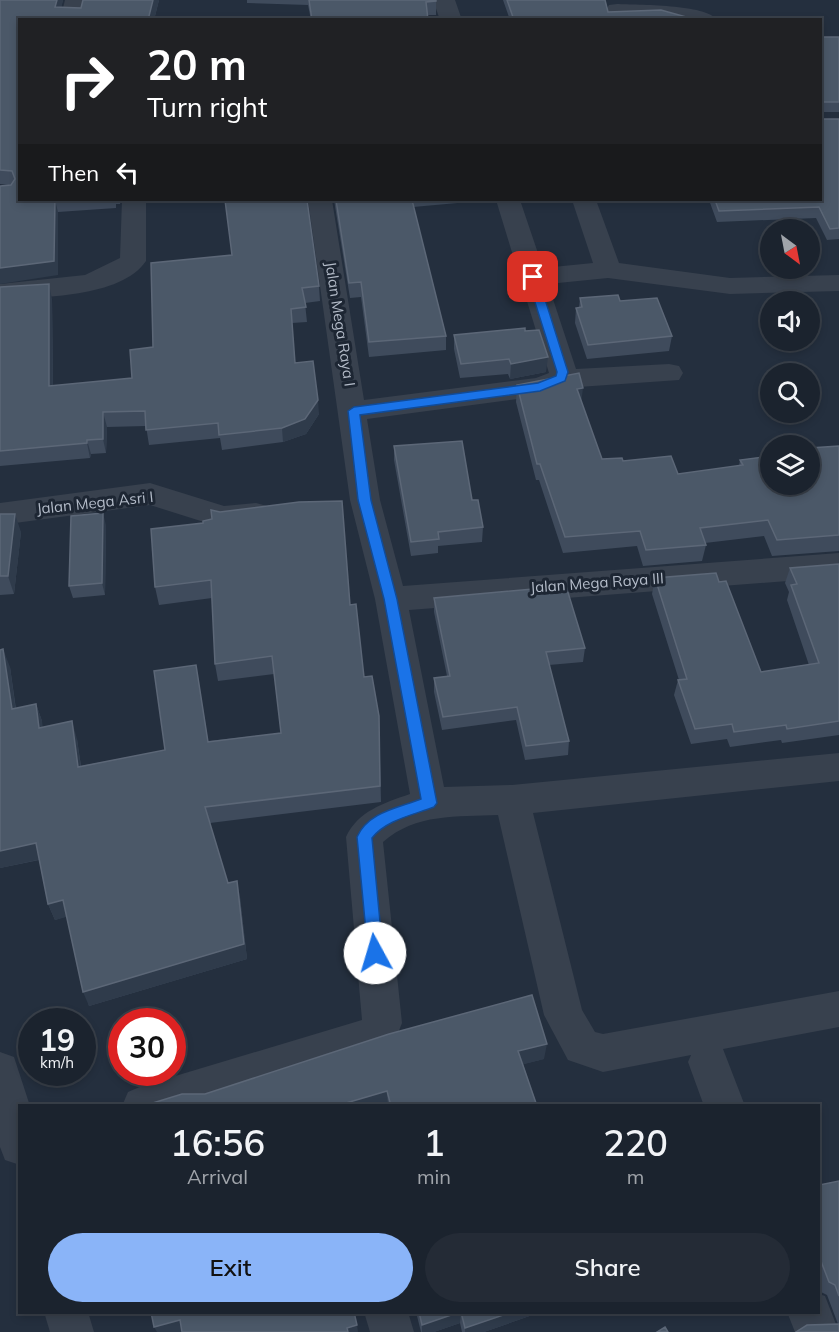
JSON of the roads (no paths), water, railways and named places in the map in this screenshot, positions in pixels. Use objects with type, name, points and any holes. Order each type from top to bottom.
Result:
[{"type":"street","points":[[71,18],[76,0]]},
{"type":"street","points":[[444,0],[450,18]]},
{"type":"street","points":[[622,0],[642,0]]},
{"type":"street","points":[[618,18],[617,10],[702,18]]},
{"type":"street","points":[[0,292],[85,283],[107,278],[124,269],[133,261],[134,201]]},
{"type":"street","name":"Jalan Mega Raya I","points":[[320,201],[354,411],[354,502],[390,599],[429,803]]},
{"type":"street","points":[[508,201],[563,372],[561,379]]},
{"type":"street","points":[[584,201],[608,270]]},
{"type":"street","points":[[533,277],[608,270],[730,286],[839,283]]},
{"type":"street","points":[[354,411],[540,387],[561,379],[669,373]]},
{"type":"street","name":"Jalan Mega Asri I","points":[[0,514],[150,494],[223,517],[287,510]]},
{"type":"street","name":"Jalan Mega Raya III","points":[[390,599],[839,565]]},
{"type":"street","points":[[149,1104],[371,1036],[380,1030],[382,1023],[364,837],[373,826],[384,819],[429,803],[512,800],[839,767]]},
{"type":"street","points":[[512,800],[564,1015],[582,1047],[603,1053],[839,1010]]},
{"type":"street","points":[[708,1062],[725,1104]]},
{"type":"street","points":[[0,1071],[18,1139]]},
{"type":"street","points":[[0,1153],[18,1144]]},
{"type":"street","points":[[67,1314],[72,1332]]},
{"type":"street","points":[[387,1314],[392,1332]]},
{"type":"street","points":[[810,1314],[817,1332]]}]
